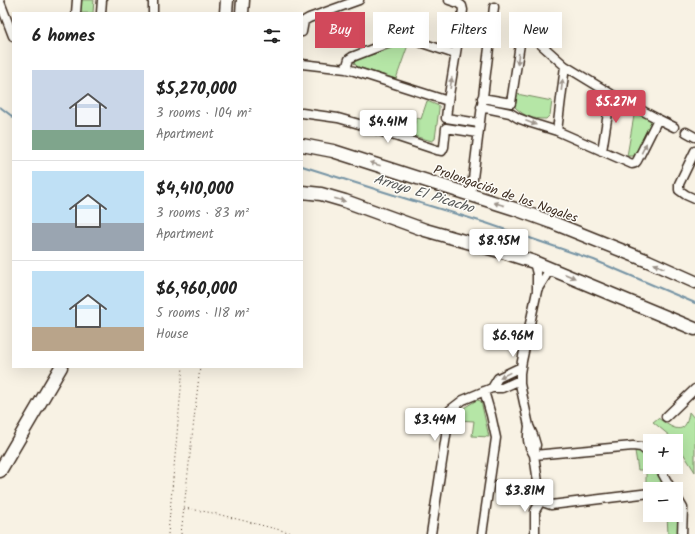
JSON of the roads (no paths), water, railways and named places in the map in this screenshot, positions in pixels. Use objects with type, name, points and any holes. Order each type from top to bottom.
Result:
[{"type":"main road","points":[[226,12],[227,0]]},
{"type":"main road","points":[[242,12],[243,0]]},
{"type":"main road","name":"Prolongación de los Nogales","points":[[303,145],[333,151],[552,222],[695,282]]},
{"type":"main road","points":[[303,192],[321,194],[345,201],[425,230],[534,262],[695,329]]},
{"type":"main road","points":[[0,471],[60,368]]},
{"type":"street","points":[[76,12],[77,0]]},
{"type":"street","points":[[100,12],[102,0]]},
{"type":"street","points":[[153,0],[153,12]]},
{"type":"street","points":[[303,26],[304,21],[309,18],[359,0]]},
{"type":"street","points":[[303,113],[338,118],[442,151],[444,147],[448,101],[455,54],[463,10],[462,6],[458,3],[449,0]]},
{"type":"street","points":[[0,2],[12,33]]},
{"type":"street","points":[[471,195],[494,7]]},
{"type":"street","points":[[510,113],[520,44],[524,37],[528,36],[536,40],[564,66],[611,94],[674,127]]},
{"type":"street","points":[[346,69],[349,59],[352,57],[401,38],[407,38],[455,54]]},
{"type":"street","points":[[303,64],[346,69],[448,101]]},
{"type":"street","points":[[557,131],[564,66]]},
{"type":"street","points":[[602,151],[611,94]]},
{"type":"street","points":[[482,98],[511,103]]},
{"type":"street","points":[[481,107],[510,113],[518,118],[557,131],[634,164],[639,158],[658,119]]},
{"type":"street","points":[[446,118],[479,123]]},
{"type":"street","points":[[446,128],[478,133]]},
{"type":"street","points":[[686,132],[695,137]]},
{"type":"street","points":[[695,151],[679,184],[679,190],[695,199]]},
{"type":"street","points":[[534,262],[537,274],[537,291],[520,380],[529,426],[536,445],[534,455],[542,499],[545,503],[551,505],[643,494]]},
{"type":"street","points":[[537,291],[547,274],[554,270]]},
{"type":"street","points":[[482,534],[496,438],[488,390],[498,378],[522,367]]},
{"type":"street","points":[[431,534],[450,410],[463,400],[488,390],[502,388],[520,380]]},
{"type":"street","points":[[666,417],[695,389]]},
{"type":"street","points":[[534,455],[634,446],[643,449]]},
{"type":"street","points":[[535,534],[536,511],[542,499]]},
{"type":"street","points":[[682,522],[682,534]]},
{"type":"waterway","name":"Arroyo El Picacho","points":[[0,107],[12,116]]},
{"type":"waterway","name":"Arroyo El Picacho","points":[[303,166],[486,223],[594,260],[695,303]]}]
